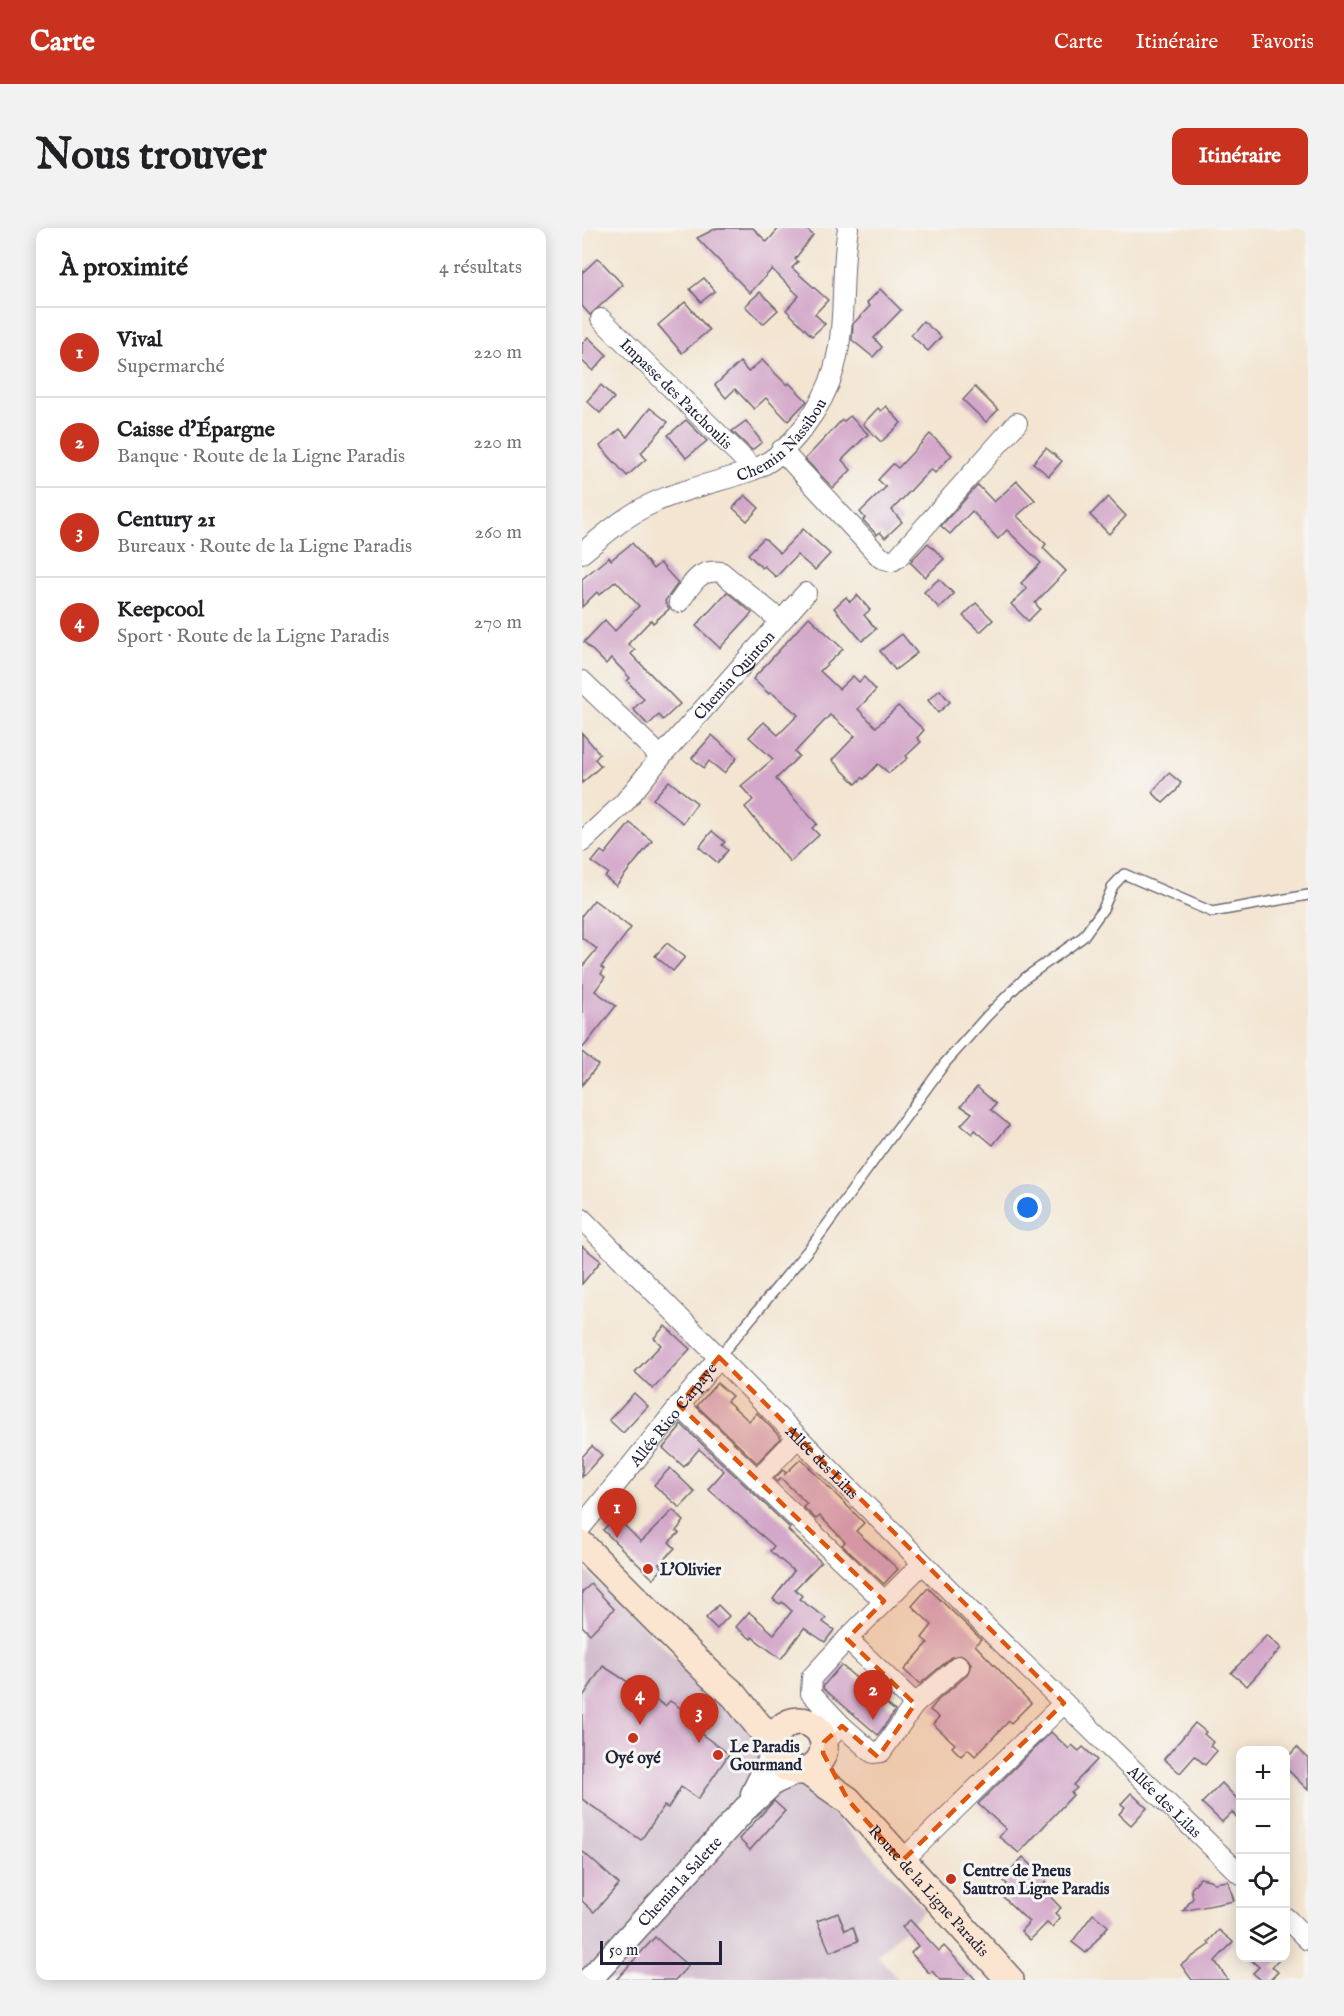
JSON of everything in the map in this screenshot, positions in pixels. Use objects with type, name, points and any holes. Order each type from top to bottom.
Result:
[{"type":"main road","points":[[582,1546],[709,1673],[779,1739],[783,1765],[819,1752],[821,1732],[804,1721],[779,1739]]},
{"type":"main road","name":"Route de la Ligne Paradis","points":[[819,1752],[848,1800],[1010,1980]]},
{"type":"street","name":"Chemin Nassibou","points":[[582,553],[625,519],[650,504],[684,490],[754,469],[770,461],[815,414],[825,395],[834,368],[840,337],[848,228]]},
{"type":"street","name":"Impasse des Patchoulis","points":[[601,319],[754,469]]},
{"type":"street","points":[[781,450],[881,558],[892,561],[1017,423]]},
{"type":"street","points":[[679,602],[700,575],[710,570],[721,572],[781,621]]},
{"type":"street","name":"Chemin Quinton","points":[[582,842],[624,803],[661,757],[806,593]]},
{"type":"street","points":[[582,681],[661,757]]},
{"type":"street","name":"Allée des Lilas","points":[[582,1219],[922,1564],[1236,1870]]},
{"type":"street","name":"Allée Rico Carpaye","points":[[582,1526],[719,1357]]},
{"type":"street","points":[[679,1405],[884,1601]]},
{"type":"street","points":[[757,1480],[798,1437]]},
{"type":"street","points":[[922,1564],[812,1677],[811,1693],[819,1752],[876,1754],[881,1752],[914,1705],[959,1666]]},
{"type":"street","points":[[847,1639],[914,1705]]},
{"type":"street","points":[[902,1861],[1064,1703]]},
{"type":"street","name":"Chemin la Salette","points":[[745,1809],[764,1775],[779,1739]]},
{"type":"street","name":"Chemin la Salette","points":[[589,1980],[745,1809],[774,1782],[819,1752]]},
{"type":"street","points":[[1290,1922],[1308,1940]]},
{"type":"lane","points":[[719,1357],[813,1244],[945,1063],[1024,978],[1083,937],[1102,909],[1113,885],[1124,874],[1212,912],[1308,896]]},
{"type":"highlighted area","points":[[719,1357],[1064,1703],[902,1861],[848,1800],[823,1753],[824,1742],[842,1726],[878,1757],[915,1704],[847,1639],[884,1601],[679,1405]]},
{"type":"shaded area","points":[[582,1568],[794,1774],[925,1910],[877,1955],[899,1980],[582,1980]]},
{"type":"building","points":[[717,228],[753,228],[767,242],[779,228],[805,228],[813,235],[795,259],[798,262],[792,268],[828,300],[815,314],[825,324],[812,336],[786,310],[799,296],[772,269],[750,293],[697,238]]},
{"type":"building","points":[[598,258],[623,285],[590,315],[582,306],[582,273]]},
{"type":"building","points":[[704,278],[715,291],[701,302],[690,289]]},
{"type":"building","points":[[880,289],[901,310],[874,338],[882,347],[873,357],[852,340],[853,324],[870,306],[867,303]]},
{"type":"building","points":[[760,292],[778,310],[763,324],[745,306]]},
{"type":"building","points":[[685,302],[709,330],[682,353],[658,325]]},
{"type":"building","points":[[923,321],[941,337],[928,351],[911,335]]},
{"type":"building","points":[[588,337],[607,355],[593,371],[582,361],[582,344]]},
{"type":"building","points":[[762,360],[807,401],[788,421],[766,398],[754,409],[735,389],[726,398],[715,385],[740,362],[748,372]]},
{"type":"building","points":[[601,385],[614,398],[600,413],[587,401]]},
{"type":"building","points":[[975,387],[998,410],[986,422],[963,400]]},
{"type":"building","points":[[886,406],[901,423],[881,442],[863,424],[878,408],[881,411]]},
{"type":"building","points":[[650,408],[668,422],[641,453],[646,459],[627,476],[600,446],[620,429],[627,437]]},
{"type":"building","points":[[850,416],[868,434],[842,460],[851,470],[833,488],[805,459],[842,420]]},
{"type":"building","points":[[686,420],[707,441],[686,458],[668,435]]},
{"type":"building","points":[[746,421],[762,442],[752,450],[732,431]]},
{"type":"building","points":[[930,434],[952,455],[935,473],[931,469],[892,510],[902,522],[885,538],[880,532],[877,535],[863,520],[865,518],[860,512],[886,487],[878,480],[893,464],[898,468]]},
{"type":"building","points":[[1046,448],[1062,461],[1049,476],[1033,463]]},
{"type":"building","points":[[1017,481],[1035,500],[1017,516],[1046,544],[1043,548],[1066,571],[1035,603],[1040,609],[1028,621],[1011,604],[1027,589],[1021,583],[1041,563],[1007,530],[998,539],[972,511],[950,534],[941,526],[978,485],[994,502]]},
{"type":"building","points":[[745,495],[759,508],[747,521],[733,508]]},
{"type":"building","points":[[1108,497],[1126,516],[1109,534],[1090,515]]},
{"type":"building","points":[[803,529],[830,554],[815,570],[797,555],[776,577],[764,566],[762,568],[748,554],[764,538],[780,553]]},
{"type":"building","points":[[632,543],[653,569],[660,563],[678,583],[665,601],[669,609],[653,623],[651,620],[628,644],[635,650],[631,654],[680,704],[663,720],[659,715],[648,725],[633,709],[644,699],[627,681],[630,678],[611,658],[606,664],[584,642],[605,620],[615,631],[639,606],[616,581],[599,595],[597,592],[582,607],[582,579],[609,557],[611,560]]},
{"type":"building","points":[[928,543],[944,559],[925,577],[910,562]]},
{"type":"building","points":[[939,579],[954,594],[939,608],[924,592]]},
{"type":"building","points":[[727,592],[752,613],[720,648],[696,626]]},
{"type":"building","points":[[857,595],[870,610],[864,615],[876,629],[862,641],[834,608],[846,597],[850,602]]},
{"type":"building","points":[[976,603],[993,620],[980,632],[963,616]]},
{"type":"building","points":[[809,617],[843,649],[820,671],[839,689],[853,676],[859,682],[864,677],[876,690],[858,709],[876,727],[898,706],[924,730],[917,738],[921,742],[906,756],[908,758],[889,773],[878,764],[856,784],[832,760],[855,736],[830,715],[795,752],[799,756],[776,779],[817,824],[812,828],[819,835],[790,862],[745,807],[753,800],[741,786],[773,759],[749,737],[764,722],[778,735],[798,715],[753,679]]},
{"type":"building","points":[[902,634],[917,653],[895,670],[880,651]]},
{"type":"building","points":[[940,690],[950,702],[938,713],[928,700]]},
{"type":"building","points":[[582,733],[600,754],[595,759],[601,766],[582,783]]},
{"type":"building","points":[[712,735],[737,758],[724,773],[709,761],[704,768],[692,758]]},
{"type":"building","points":[[1169,773],[1181,783],[1163,803],[1152,792]]},
{"type":"building","points":[[669,781],[697,803],[683,823],[653,799]]},
{"type":"building","points":[[630,823],[652,841],[616,886],[605,877],[608,873],[592,862],[601,851],[605,854]]},
{"type":"building","points":[[712,831],[725,842],[722,845],[728,850],[718,863],[699,847]]},
{"type":"building","points":[[594,900],[631,928],[601,967],[604,969],[601,974],[605,977],[595,991],[616,1006],[582,1049],[582,967],[597,949],[582,938],[582,915]]},
{"type":"building","points":[[667,943],[685,957],[673,971],[655,956]]},
{"type":"building","points":[[582,1052],[598,1065],[582,1085]]},
{"type":"building","points":[[977,1087],[996,1104],[991,1110],[1009,1125],[993,1145],[975,1130],[972,1134],[961,1125],[972,1113],[961,1106]]},
{"type":"building","points":[[582,1246],[601,1261],[582,1284]]},
{"type":"building","points":[[665,1326],[690,1349],[653,1389],[635,1372],[661,1345],[654,1338]]},
{"type":"building","points":[[717,1383],[732,1396],[727,1401],[749,1421],[757,1413],[781,1438],[757,1463],[697,1406]]},
{"type":"building","points":[[634,1393],[648,1406],[623,1433],[609,1420]]},
{"type":"building","points":[[681,1424],[790,1528],[788,1530],[821,1562],[795,1589],[802,1596],[799,1599],[826,1618],[823,1622],[834,1630],[825,1642],[804,1628],[781,1659],[736,1627],[749,1612],[774,1634],[792,1611],[782,1602],[780,1604],[773,1599],[794,1571],[770,1551],[774,1546],[708,1489],[724,1471],[699,1449],[684,1467],[663,1448]]},
{"type":"building","points":[[592,1446],[602,1455],[582,1477],[582,1457]]},
{"type":"building","points":[[801,1459],[864,1523],[856,1531],[898,1569],[884,1584],[842,1545],[845,1542],[820,1516],[816,1519],[803,1507],[807,1504],[781,1478],[777,1482],[774,1479],[783,1470],[786,1473],[784,1475]]},
{"type":"building","points":[[670,1468],[695,1492],[680,1508],[654,1485]]},
{"type":"building","points":[[673,1510],[684,1521],[676,1531],[679,1533],[669,1542],[675,1548],[659,1564],[663,1568],[653,1579],[603,1530],[616,1517],[641,1542]]},
{"type":"building","points":[[591,1584],[614,1609],[590,1634],[582,1626],[582,1592]]},
{"type":"building","points":[[928,1588],[981,1639],[975,1645],[1031,1703],[1011,1723],[1009,1721],[975,1756],[968,1749],[961,1756],[952,1747],[955,1744],[933,1724],[939,1717],[930,1710],[967,1675],[971,1664],[968,1659],[962,1655],[952,1657],[920,1684],[904,1670],[928,1643],[922,1638],[932,1625],[912,1606]]},
{"type":"building","points":[[718,1605],[729,1616],[717,1629],[706,1618]]},
{"type":"building","points":[[1267,1635],[1281,1648],[1247,1686],[1231,1673]]},
{"type":"building","points":[[841,1665],[895,1711],[878,1735],[823,1688]]},
{"type":"building","points":[[603,1666],[665,1706],[670,1701],[695,1718],[690,1726],[729,1754],[698,1799],[681,1787],[668,1808],[664,1806],[641,1840],[582,1799],[582,1698]]},
{"type":"building","points":[[1195,1723],[1206,1732],[1204,1734],[1213,1742],[1210,1746],[1217,1751],[1205,1765],[1195,1756],[1180,1773],[1164,1759]]},
{"type":"building","points":[[1051,1732],[1069,1749],[1072,1745],[1079,1751],[1083,1747],[1097,1760],[1073,1785],[1077,1788],[1071,1793],[1073,1795],[1019,1853],[999,1837],[1006,1829],[978,1804]]},
{"type":"building","points":[[1297,1747],[1308,1758],[1308,1790],[1290,1772],[1290,1755]]},
{"type":"building","points":[[1222,1783],[1236,1798],[1236,1816],[1232,1812],[1222,1822],[1202,1803]]},
{"type":"building","points":[[1131,1793],[1147,1808],[1131,1825],[1119,1814],[1125,1807],[1121,1804]]},
{"type":"building","points":[[774,1801],[785,1811],[750,1850],[739,1839]]},
{"type":"building","points":[[582,1851],[619,1884],[594,1912],[582,1901]]},
{"type":"building","points":[[1023,1857],[1047,1880],[1041,1887],[1061,1908],[1055,1913],[1060,1918],[1052,1927],[1047,1923],[1030,1940],[1021,1931],[1029,1922],[999,1893],[1007,1884],[1002,1879]]},
{"type":"building","points":[[1200,1878],[1214,1883],[1228,1881],[1234,1901],[1183,1911],[1193,1898],[1191,1889]]},
{"type":"building","points":[[838,1913],[845,1930],[853,1927],[858,1941],[830,1952],[817,1921]]},
{"type":"building","points":[[1093,1914],[1108,1926],[1086,1953],[1072,1942]]},
{"type":"building","points":[[910,1920],[939,1951],[944,1946],[976,1980],[940,1980],[932,1971],[929,1973],[911,1953],[918,1946],[902,1927]]},
{"type":"building","points":[[1219,1930],[1233,1942],[1215,1961],[1228,1980],[1192,1980],[1181,1965],[1210,1944],[1208,1942]]},
{"type":"building","points":[[655,1937],[688,1966],[675,1980],[616,1980]]},
{"type":"building","points":[[1253,1962],[1277,1962],[1272,1967],[1278,1972],[1270,1980],[1261,1980],[1253,1973],[1259,1967]]},
{"type":"place","name":"Vival","points":[[617,1538]]},
{"type":"place","name":"L'Olivier","points":[[648,1569]]},
{"type":"place","name":"Caisse d'Épargne","points":[[873,1720]]},
{"type":"place","name":"Keepcool","points":[[640,1725]]},
{"type":"place","name":"Oyé oyé","points":[[633,1738]]},
{"type":"place","name":"Century 21","points":[[699,1743]]},
{"type":"place","name":"Le Paradis Gourmand","points":[[718,1755]]},
{"type":"place","name":"Centre de Pneus Sautron Ligne Paradis","points":[[951,1879]]}]
